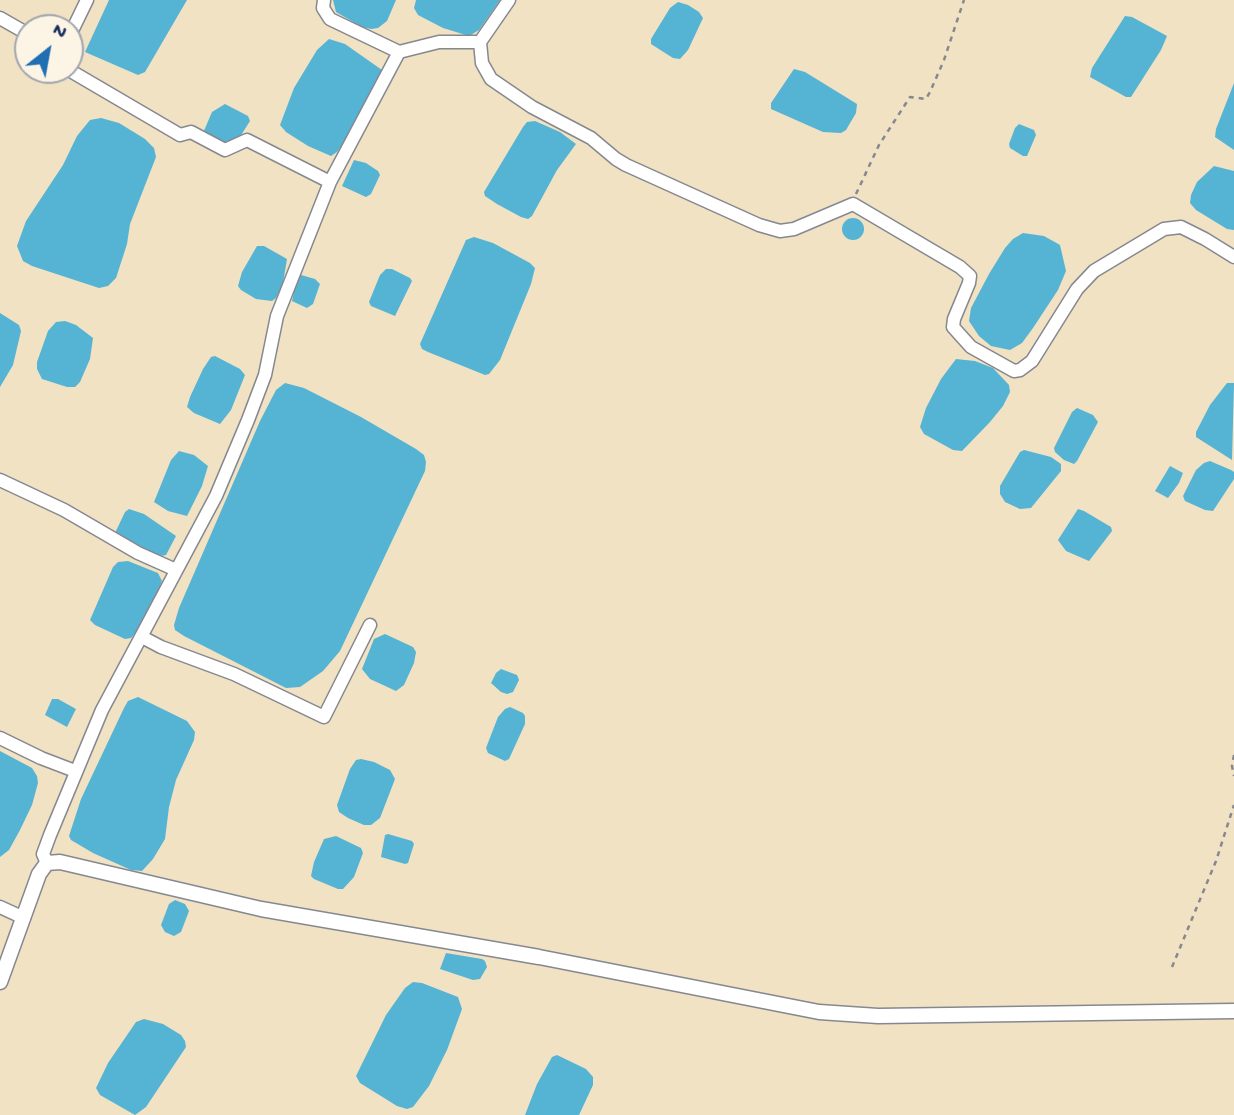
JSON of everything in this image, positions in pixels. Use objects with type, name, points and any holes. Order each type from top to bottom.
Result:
[{"type":"street","points":[[324,0],[323,8],[330,19],[399,52],[439,41],[480,42]]},
{"type":"street","points":[[509,0],[480,42],[480,57],[486,74],[516,97],[591,138],[626,165],[759,225],[780,231],[794,229],[853,204],[966,271],[970,276],[969,283],[953,327],[971,347],[1014,370],[1020,370],[1032,361],[1077,289],[1094,271],[1164,229],[1181,228],[1234,257]]},
{"type":"street","points":[[47,863],[43,854],[102,710],[216,496],[248,420],[264,375],[277,316],[330,182],[399,52]]},
{"type":"street","points":[[84,79],[180,135],[191,132],[225,150],[247,140],[330,182]]},
{"type":"street","points":[[0,480],[64,510],[128,547],[176,570]]},
{"type":"street","points":[[142,637],[161,647],[234,674],[324,717],[370,625]]},
{"type":"street","points":[[0,738],[75,771]]},
{"type":"street","points":[[0,982],[36,880],[47,863]]},
{"type":"street","points":[[47,863],[69,863],[261,909],[539,957],[819,1012],[903,1016],[1234,1011]]},
{"type":"street","points":[[0,907],[24,918]]},
{"type":"path","points":[[853,204],[879,145],[895,118],[910,97],[926,99],[930,92],[964,0]]},
{"type":"path","points":[[1234,755],[1234,776]]},
{"type":"path","points":[[1172,967],[1216,861],[1234,805]]},
{"type":"water","points":[[109,0],[187,0],[145,72],[138,75],[85,52]]},
{"type":"water","points":[[333,0],[396,0],[387,21],[378,28],[371,29],[362,27],[336,12]]},
{"type":"water","points":[[416,0],[500,0],[479,30],[469,36],[443,28],[418,15],[414,8]]},
{"type":"water","points":[[678,2],[699,12],[703,18],[688,50],[680,59],[673,58],[651,44],[651,39],[670,8]]},
{"type":"water","points":[[1125,16],[1132,17],[1167,36],[1131,97],[1126,97],[1090,77],[1092,68]]},
{"type":"water","points":[[329,39],[345,44],[382,70],[344,142],[331,156],[308,146],[280,125],[294,88],[317,50]]},
{"type":"water","points":[[794,69],[805,72],[857,104],[856,113],[846,130],[841,133],[823,132],[771,109],[771,103]]},
{"type":"water","points":[[1234,83],[1234,150],[1215,137]]},
{"type":"water","points":[[225,104],[248,116],[250,121],[238,140],[228,146],[203,133],[212,112]]},
{"type":"water","points":[[101,118],[119,123],[145,139],[154,148],[156,157],[130,224],[127,244],[116,278],[108,286],[99,288],[32,266],[23,261],[17,246],[26,221],[63,165],[77,136],[90,120]]},
{"type":"water","points":[[535,121],[560,132],[576,144],[528,219],[497,204],[485,196],[484,192],[523,127],[527,122]]},
{"type":"water","points":[[1019,124],[1034,130],[1036,135],[1027,156],[1010,148],[1009,144]]},
{"type":"water","points":[[354,160],[366,163],[380,175],[371,194],[366,197],[342,186]]},
{"type":"water","points":[[1214,166],[1234,171],[1234,230],[1227,229],[1196,210],[1190,203],[1197,182]]},
{"type":"water","points":[[853,218],[861,221],[864,229],[861,237],[853,240],[845,237],[842,229],[845,221]]},
{"type":"water","points":[[1023,233],[1044,236],[1060,245],[1066,271],[1058,290],[1033,328],[1022,343],[1010,350],[991,346],[979,336],[969,321],[971,308],[989,274],[1005,248]]},
{"type":"water","points":[[474,237],[493,243],[535,268],[500,360],[489,374],[485,375],[428,352],[422,349],[420,344],[466,240]]},
{"type":"water","points":[[257,246],[264,246],[287,259],[283,283],[272,301],[256,299],[238,286],[242,272]]},
{"type":"water","points":[[386,269],[392,269],[412,281],[395,316],[371,306],[369,302],[380,275]]},
{"type":"water","points":[[301,275],[315,279],[320,284],[313,304],[307,308],[292,301],[296,282]]},
{"type":"water","points":[[0,313],[19,325],[21,331],[13,365],[0,387]]},
{"type":"water","points":[[65,321],[76,325],[93,338],[90,359],[75,387],[42,379],[37,369],[48,331],[56,322]]},
{"type":"water","points":[[215,356],[240,369],[245,375],[231,410],[220,424],[194,413],[187,407],[203,369],[211,357]]},
{"type":"water","points":[[956,359],[975,361],[993,368],[1009,385],[1010,392],[990,422],[962,451],[953,450],[924,434],[920,427],[926,408],[941,379]]},
{"type":"water","points":[[285,383],[304,388],[361,417],[416,449],[424,455],[426,462],[425,471],[340,651],[323,671],[300,687],[286,688],[184,636],[175,630],[174,625],[260,421],[276,390]]},
{"type":"water","points":[[1227,383],[1234,383],[1232,460],[1196,437],[1210,405]]},
{"type":"water","points":[[1077,408],[1093,415],[1098,422],[1074,464],[1064,460],[1054,448],[1072,412]]},
{"type":"water","points":[[1024,450],[1051,457],[1061,464],[1061,471],[1031,508],[1020,509],[1005,502],[1000,494],[1000,486],[1020,452]]},
{"type":"water","points":[[179,451],[194,455],[208,466],[202,486],[187,516],[168,511],[154,502],[171,460]]},
{"type":"water","points":[[1210,461],[1234,472],[1234,479],[1213,511],[1185,501],[1183,496],[1196,470]]},
{"type":"water","points":[[1170,466],[1183,473],[1168,498],[1155,491]]},
{"type":"water","points":[[129,509],[144,514],[176,536],[166,555],[161,556],[127,542],[115,533]]},
{"type":"water","points":[[1078,509],[1111,527],[1112,531],[1089,561],[1066,551],[1058,540]]},
{"type":"water","points":[[128,561],[158,573],[162,581],[152,606],[136,632],[131,638],[125,639],[90,620],[113,567],[118,562]]},
{"type":"water","points":[[385,634],[413,647],[416,652],[404,685],[396,691],[370,679],[362,669],[374,639]]},
{"type":"water","points":[[501,669],[517,675],[519,680],[513,692],[501,692],[491,683]]},
{"type":"water","points":[[138,697],[187,721],[195,732],[176,780],[165,839],[142,871],[131,870],[93,853],[71,840],[69,836],[81,799],[124,708],[128,701]]},
{"type":"water","points":[[52,699],[58,699],[76,709],[67,727],[45,715]]},
{"type":"water","points":[[510,707],[523,713],[525,724],[509,759],[505,761],[488,753],[486,748],[498,717]]},
{"type":"water","points":[[0,751],[32,768],[38,783],[32,805],[20,830],[9,850],[0,857]]},
{"type":"water","points":[[361,759],[390,770],[395,779],[380,818],[371,825],[348,818],[339,812],[337,805],[350,769],[356,760]]},
{"type":"water","points":[[385,835],[412,841],[414,844],[408,863],[381,857]]},
{"type":"water","points":[[336,836],[361,848],[363,853],[354,877],[343,889],[311,876],[324,839]]},
{"type":"water","points":[[175,900],[185,904],[189,911],[181,932],[174,936],[165,932],[161,925],[169,904]]},
{"type":"water","points":[[446,953],[482,959],[487,967],[480,979],[473,980],[440,969]]},
{"type":"water","points":[[413,982],[458,997],[462,1009],[447,1050],[429,1086],[413,1107],[407,1109],[397,1106],[360,1083],[356,1076],[386,1015],[405,988]]},
{"type":"water","points":[[144,1019],[163,1024],[181,1035],[186,1047],[146,1107],[135,1115],[100,1095],[96,1088],[108,1063],[136,1022]]},
{"type":"water","points":[[557,1055],[586,1069],[593,1077],[593,1085],[579,1115],[525,1115],[537,1084],[552,1057]]}]
